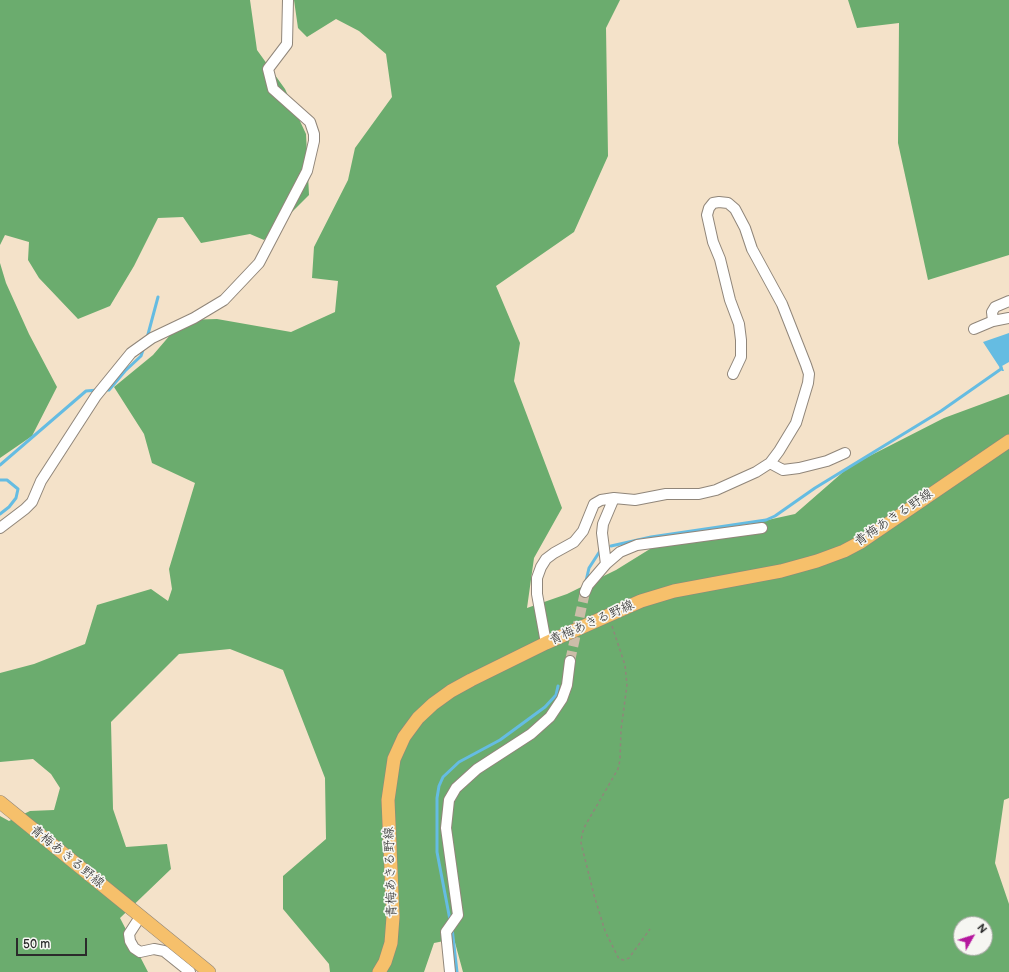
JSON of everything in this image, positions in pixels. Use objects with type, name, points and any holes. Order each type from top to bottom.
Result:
[{"type":"main road","name":"青梅あきる野線","points":[[379,972],[385,962],[391,943],[393,917],[388,800],[394,759],[404,737],[418,718],[451,691],[546,643],[642,601],[674,591],[781,571],[817,561],[844,551],[877,531],[1009,440]]},
{"type":"main road","name":"青梅あきる野線","points":[[0,802],[209,972]]},
{"type":"street","points":[[0,528],[32,502],[41,481],[96,396],[106,382],[139,346],[152,338],[194,318],[224,300],[259,262],[306,171],[314,140],[314,134],[310,122],[273,89],[268,69],[287,44],[288,0]]},
{"type":"street","points":[[546,643],[538,594],[537,578],[541,567],[554,553],[574,542],[583,531],[594,504],[601,500],[614,498],[635,500],[666,494],[704,493],[734,482],[756,472],[770,463],[779,452],[796,423],[804,398],[809,374],[782,304],[752,249],[745,228],[735,209],[728,203],[719,202],[713,203],[707,214],[713,242],[720,259],[730,300],[739,324],[741,357],[733,374]]},
{"type":"street","points":[[993,321],[992,312],[995,307],[1009,301]]},
{"type":"street","points":[[974,329],[993,321],[1009,318]]},
{"type":"street","points":[[770,463],[783,470],[799,468],[827,461],[844,453]]},
{"type":"street","points":[[606,564],[602,533],[603,524],[614,498]]},
{"type":"street","points":[[585,592],[588,585],[606,564],[620,552],[637,545],[762,528]]},
{"type":"street","points":[[450,972],[446,932],[458,915],[458,906],[446,828],[449,800],[456,788],[473,772],[531,734],[550,717],[562,699],[567,685],[570,661]]},
{"type":"street","points":[[140,917],[129,934],[130,942],[134,948],[140,952],[154,949],[164,951],[190,972]]},
{"type":"path","points":[[608,615],[625,665],[627,685],[621,730],[620,760],[618,770],[585,826],[581,843],[594,896],[606,931],[620,959],[624,960],[629,958],[650,929]]},
{"type":"green space","points":[[0,0],[250,0],[257,50],[285,89],[306,134],[309,195],[264,240],[250,234],[201,243],[183,217],[158,218],[134,266],[110,306],[78,319],[39,278],[28,260],[29,242],[5,235],[0,245]]},
{"type":"green space","points":[[294,0],[620,0],[606,28],[608,156],[574,232],[496,286],[520,343],[514,381],[562,508],[534,558],[527,608],[567,594],[616,570],[658,544],[795,514],[850,466],[944,418],[1009,394],[1009,798],[1004,800],[995,863],[1009,904],[1009,972],[463,972],[454,939],[434,943],[424,972],[330,972],[329,964],[283,909],[283,876],[326,839],[325,778],[283,670],[230,649],[179,654],[111,722],[113,809],[126,847],[167,844],[171,869],[120,918],[148,972],[0,972],[0,816],[9,821],[30,811],[54,810],[60,788],[51,774],[33,759],[0,762],[0,673],[34,664],[85,644],[97,605],[151,589],[168,601],[172,589],[169,569],[195,483],[152,463],[144,434],[114,387],[153,355],[183,320],[217,319],[291,332],[335,312],[338,281],[312,278],[314,247],[348,180],[355,148],[392,97],[386,54],[359,31],[336,19],[307,37],[298,28]]},
{"type":"green space","points":[[848,0],[1009,0],[1009,255],[928,280],[898,143],[899,23],[857,28]]},
{"type":"green space","points":[[0,263],[6,283],[29,334],[57,387],[32,436],[0,458]]},
{"type":"water","points":[[1009,333],[1009,362],[1002,366],[1004,371],[1002,371],[983,342]]},
{"type":"waterway","points":[[147,338],[158,297]]},
{"type":"waterway","points":[[103,390],[109,390],[125,371],[141,356],[144,347]]},
{"type":"waterway","points":[[611,546],[651,537],[766,520],[775,516],[815,488],[941,411],[1001,369],[1001,367]]},
{"type":"waterway","points":[[0,465],[86,391],[98,390]]},
{"type":"waterway","points":[[0,480],[7,480],[18,489],[16,498],[9,507],[0,514]]},
{"type":"waterway","points":[[586,581],[589,568],[600,551]]},
{"type":"waterway","points":[[450,920],[437,852],[437,798],[439,786],[443,777],[459,762],[500,740],[545,707],[556,695],[558,686]]},
{"type":"waterway","points":[[452,928],[457,972]]},
{"type":"tunnel","points":[[570,661],[585,592]]}]
